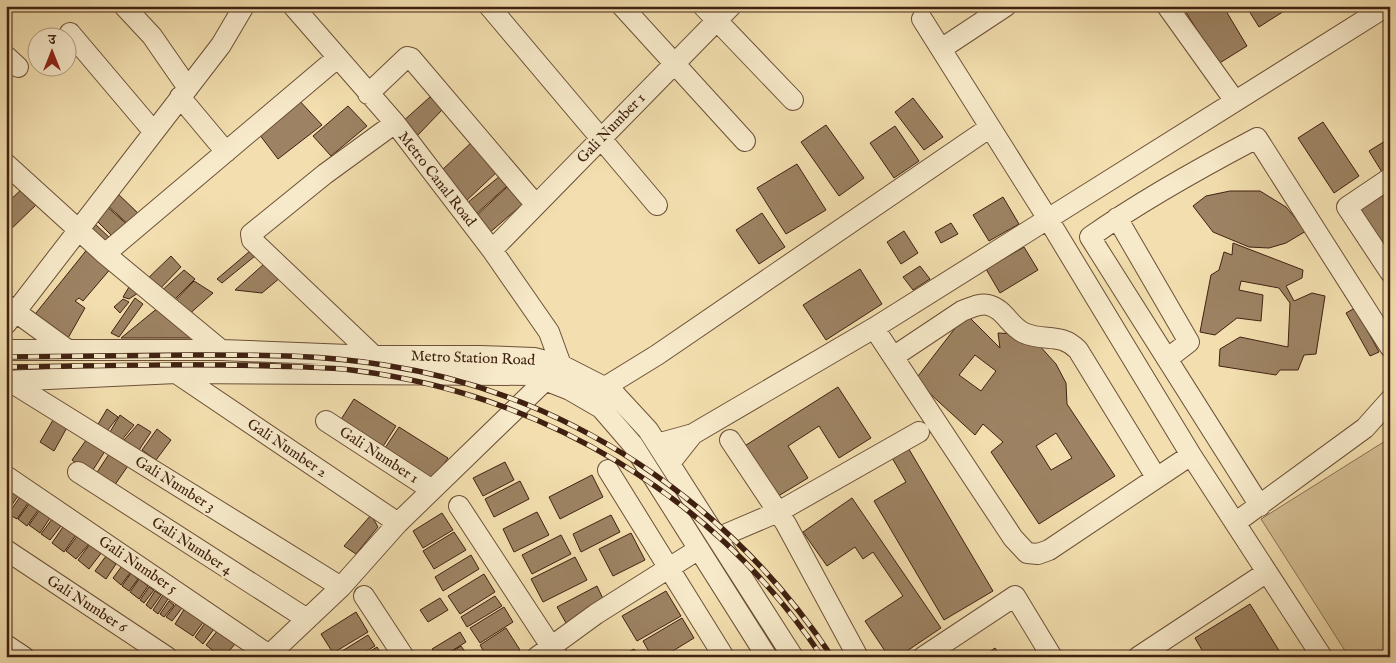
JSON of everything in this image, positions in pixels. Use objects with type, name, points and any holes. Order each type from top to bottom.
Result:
[{"type":"street","points":[[124,6],[152,36],[184,93],[226,152]]},
{"type":"street","points":[[68,350],[9,314],[78,230],[221,45],[244,6]]},
{"type":"street","points":[[489,6],[657,205]]},
{"type":"street","points":[[622,6],[673,65],[745,141]]},
{"type":"street","name":"Gali Number 1","points":[[492,250],[673,65],[710,13],[731,6]]},
{"type":"street","points":[[941,49],[1006,6]]},
{"type":"street","points":[[1167,6],[1235,101]]},
{"type":"street","points":[[657,444],[693,434],[874,328],[1386,6]]},
{"type":"street","name":"Metro Canal Road","points":[[300,9],[337,58],[394,123],[492,250],[550,332],[560,365]]},
{"type":"street","points":[[710,13],[793,100]]},
{"type":"street","points":[[922,18],[989,128],[1048,219],[1191,455],[1322,657]]},
{"type":"street","points":[[78,42],[153,131]]},
{"type":"street","points":[[368,94],[407,57],[411,58],[536,205]]},
{"type":"street","points":[[105,254],[337,58]]},
{"type":"street","points":[[374,356],[252,240],[251,234],[318,180],[394,123]]},
{"type":"street","points":[[605,388],[657,355],[989,128]]},
{"type":"street","points":[[1260,506],[1090,237],[1117,218],[1198,169],[1257,138],[1390,347]]},
{"type":"street","points":[[6,164],[105,254],[221,350]]},
{"type":"street","points":[[1390,178],[1347,207],[1390,272]]},
{"type":"street","points":[[1117,218],[1190,342],[1168,359]]},
{"type":"street","points":[[893,357],[962,311],[986,304],[998,308],[1022,332],[1034,336],[1061,338],[1070,342],[1078,350],[1156,477]]},
{"type":"street","points":[[874,328],[1013,538],[1027,553],[1038,554],[1049,550],[1191,455]]},
{"type":"street","name":"Metro Station Road","points":[[6,350],[221,350],[374,356],[534,358],[560,365],[612,391],[648,430],[793,657]]},
{"type":"street","points":[[268,656],[341,587],[398,523],[560,365]]},
{"type":"street","name":"Metro Station Road","points":[[8,381],[176,373],[532,376],[546,379],[601,408],[634,445],[766,657]]},
{"type":"street","name":"Gali Number 2","points":[[176,373],[398,523]]},
{"type":"street","name":"Gali Number 3","points":[[8,381],[341,587]]},
{"type":"street","points":[[1235,523],[1365,428],[1390,400]]},
{"type":"street","name":"Gali Number 1","points":[[326,421],[432,490]]},
{"type":"street","points":[[717,538],[778,512],[919,432]]},
{"type":"street","points":[[670,463],[693,434]]},
{"type":"street","points":[[730,440],[778,512],[858,657]]},
{"type":"street","points":[[608,470],[724,657]]},
{"type":"street","name":"Gali Number 4","points":[[78,472],[306,620]]},
{"type":"street","name":"Gali Number 5","points":[[6,476],[268,656]]},
{"type":"street","points":[[459,506],[549,653],[596,614],[699,549]]},
{"type":"street","name":"Gali Number 6","points":[[7,553],[167,657]]},
{"type":"street","points":[[1138,657],[1267,572]]},
{"type":"street","points":[[364,596],[404,657]]},
{"type":"street","points":[[923,657],[1015,596],[1052,657]]},
{"type":"street","points":[[6,645],[24,657]]},
{"type":"shaded area","points":[[1390,438],[1390,657],[1349,657],[1261,519]]},
{"type":"building","points":[[1188,6],[1223,6],[1247,46],[1218,64],[1184,9]]},
{"type":"building","points":[[1246,6],[1292,6],[1259,27]]},
{"type":"building","points":[[296,97],[322,125],[278,159],[256,130]]},
{"type":"building","points":[[430,97],[443,109],[416,137],[401,123]]},
{"type":"building","points":[[913,98],[943,137],[924,150],[895,112]]},
{"type":"building","points":[[348,106],[367,126],[331,156],[313,136]]},
{"type":"building","points":[[1323,122],[1359,176],[1334,193],[1298,138]]},
{"type":"building","points":[[826,125],[864,178],[839,196],[801,142]]},
{"type":"building","points":[[895,126],[919,161],[894,178],[870,143]]},
{"type":"building","points":[[1390,138],[1390,174],[1385,177],[1369,151]]},
{"type":"building","points":[[473,141],[499,170],[465,202],[441,171]]},
{"type":"building","points":[[797,164],[826,210],[786,234],[757,188]]},
{"type":"building","points":[[500,176],[508,185],[474,216],[466,204]]},
{"type":"building","points":[[25,186],[39,202],[6,234],[6,204]]},
{"type":"building","points":[[507,187],[524,203],[488,234],[474,218]]},
{"type":"building","points":[[1390,188],[1390,254],[1359,208]]},
{"type":"building","points":[[1230,191],[1260,191],[1286,207],[1306,231],[1286,243],[1269,248],[1249,247],[1213,232],[1193,206],[1206,196]]},
{"type":"building","points":[[116,192],[140,215],[130,226],[106,204]]},
{"type":"building","points":[[1003,197],[1019,224],[989,241],[973,215]]},
{"type":"building","points":[[105,205],[130,227],[115,239],[95,219]]},
{"type":"building","points":[[762,213],[785,247],[759,264],[736,230]]},
{"type":"building","points":[[951,223],[958,234],[941,243],[935,232]]},
{"type":"building","points":[[95,224],[111,239],[102,248],[87,232]]},
{"type":"building","points":[[904,231],[918,253],[901,264],[887,242]]},
{"type":"building","points":[[1233,243],[1303,270],[1302,278],[1286,286],[1294,301],[1312,293],[1325,296],[1316,354],[1304,355],[1298,370],[1280,370],[1276,375],[1219,366],[1220,349],[1240,337],[1288,347],[1290,303],[1279,288],[1241,281],[1239,290],[1263,295],[1261,321],[1237,318],[1215,335],[1200,332],[1211,275],[1219,270],[1224,252],[1232,255]]},
{"type":"building","points":[[89,247],[112,267],[83,301],[79,298],[75,301],[85,308],[68,338],[32,318]]},
{"type":"building","points":[[1024,247],[1038,270],[1000,293],[986,269]]},
{"type":"building","points":[[250,251],[255,256],[222,283],[217,279]]},
{"type":"building","points":[[171,256],[181,267],[155,294],[143,283]]},
{"type":"building","points":[[264,264],[281,277],[262,293],[235,290]]},
{"type":"building","points":[[920,266],[930,279],[913,290],[903,277]]},
{"type":"building","points":[[860,269],[882,304],[826,340],[803,305]]},
{"type":"building","points":[[184,270],[195,279],[170,304],[157,295]]},
{"type":"building","points":[[194,281],[213,293],[186,317],[171,305]]},
{"type":"building","points":[[129,287],[138,293],[129,299],[123,297]]},
{"type":"building","points":[[135,298],[143,304],[119,337],[111,333]]},
{"type":"building","points":[[123,299],[129,302],[120,313],[114,307]]},
{"type":"building","points":[[159,307],[192,334],[190,338],[121,338]]},
{"type":"building","points":[[1355,308],[1379,352],[1370,356],[1346,313]]},
{"type":"building","points":[[966,314],[1000,348],[998,333],[1018,334],[1038,344],[1056,364],[1066,383],[1067,404],[1115,476],[1039,524],[991,452],[1003,442],[983,424],[975,435],[915,380]],"holes":[[[975,355],[996,371],[981,391],[959,375]],[[1056,433],[1072,458],[1051,470],[1036,446]]]},
{"type":"building","points":[[838,387],[871,438],[839,458],[819,426],[788,446],[808,478],[775,498],[743,447]]},
{"type":"building","points":[[354,399],[396,426],[382,448],[340,421]]},
{"type":"building","points":[[107,409],[118,417],[107,431],[97,426]]},
{"type":"building","points":[[56,415],[70,422],[54,451],[40,442]]},
{"type":"building","points":[[120,415],[134,425],[121,441],[110,432]]},
{"type":"building","points":[[138,424],[151,432],[139,450],[124,440]]},
{"type":"building","points":[[399,427],[448,458],[432,482],[383,451]]},
{"type":"building","points":[[157,429],[171,440],[156,460],[142,450]]},
{"type":"building","points":[[89,436],[107,448],[91,473],[72,460]]},
{"type":"building","points":[[907,446],[993,591],[944,620],[874,501],[906,482],[891,456]]},
{"type":"building","points":[[113,448],[132,460],[112,489],[94,477]]},
{"type":"building","points":[[505,462],[514,480],[483,496],[473,478]]},
{"type":"building","points":[[592,475],[603,497],[560,519],[549,497]]},
{"type":"building","points":[[520,481],[529,499],[494,517],[485,499]]},
{"type":"building","points":[[6,488],[18,496],[7,512],[6,511]]},
{"type":"building","points":[[20,497],[28,503],[17,519],[8,514]]},
{"type":"building","points":[[852,498],[941,628],[898,657],[889,657],[865,621],[903,596],[873,552],[863,559],[855,547],[827,566],[803,532]]},
{"type":"building","points":[[29,504],[38,510],[27,526],[18,519]]},
{"type":"building","points":[[39,511],[50,518],[40,533],[29,525]]},
{"type":"building","points":[[537,512],[549,535],[514,552],[503,529]]},
{"type":"building","points":[[442,513],[453,530],[423,548],[413,531]]},
{"type":"building","points":[[371,515],[378,527],[356,554],[344,546]]},
{"type":"building","points":[[611,515],[620,532],[581,552],[573,534]]},
{"type":"building","points":[[52,519],[61,526],[50,540],[41,534]]},
{"type":"building","points":[[63,527],[76,535],[64,552],[52,543]]},
{"type":"building","points":[[454,532],[466,550],[434,569],[423,551]]},
{"type":"building","points":[[631,533],[645,560],[613,576],[599,549]]},
{"type":"building","points":[[78,535],[89,544],[76,559],[66,551]]},
{"type":"building","points":[[561,535],[571,554],[532,574],[522,555]]},
{"type":"building","points":[[90,544],[102,552],[89,569],[78,560]]},
{"type":"building","points":[[471,555],[479,569],[443,591],[435,577]]},
{"type":"building","points":[[106,556],[116,564],[106,579],[95,571]]},
{"type":"building","points":[[575,557],[587,580],[543,602],[531,579]]},
{"type":"building","points":[[122,566],[130,573],[121,585],[113,578]]},
{"type":"building","points":[[131,573],[138,579],[129,591],[122,586]]},
{"type":"building","points":[[484,574],[495,592],[460,614],[448,596]]},
{"type":"building","points":[[139,579],[148,586],[139,599],[130,592]]},
{"type":"building","points":[[597,586],[605,603],[566,623],[557,607]]},
{"type":"building","points":[[149,587],[154,590],[144,603],[140,600]]},
{"type":"building","points":[[155,591],[161,595],[151,609],[146,605]]},
{"type":"building","points":[[666,591],[681,616],[637,641],[622,616]]},
{"type":"building","points":[[163,595],[168,599],[158,614],[153,610]]},
{"type":"building","points":[[495,596],[502,606],[467,627],[461,617]]},
{"type":"building","points":[[440,598],[448,610],[428,622],[420,610]]},
{"type":"building","points":[[169,601],[174,605],[164,617],[160,614]]},
{"type":"building","points":[[176,604],[182,608],[172,621],[166,617]]},
{"type":"building","points":[[1250,604],[1283,657],[1206,657],[1195,638]]},
{"type":"building","points":[[504,607],[513,622],[480,643],[470,628]]},
{"type":"building","points":[[185,608],[204,621],[193,636],[175,624]]},
{"type":"building","points":[[356,612],[368,632],[333,653],[321,634]]},
{"type":"building","points":[[682,618],[694,638],[663,657],[652,657],[643,641]]},
{"type":"building","points":[[205,623],[214,629],[203,644],[195,637]]},
{"type":"building","points":[[506,628],[520,650],[510,657],[487,657],[480,645]]},
{"type":"building","points":[[218,630],[235,644],[224,657],[221,657],[206,645]]},
{"type":"building","points":[[460,632],[466,642],[442,657],[437,657],[432,649]]},
{"type":"building","points":[[368,635],[375,646],[357,657],[341,657],[339,653]]},
{"type":"building","points":[[461,646],[468,656],[443,657]]},
{"type":"building","points":[[377,647],[383,657],[361,657]]},
{"type":"building","points":[[995,648],[1001,657],[982,657]]},
{"type":"building","points":[[634,649],[639,657],[620,657]]},
{"type":"railway","points":[[6,357],[237,355],[360,361],[452,379],[517,401],[580,429],[639,464],[694,504],[745,550],[791,601],[832,657]]},
{"type":"railway","points":[[6,367],[206,365],[332,368],[421,382],[490,402],[555,428],[618,462],[676,502],[730,547],[779,599],[822,657]]}]
